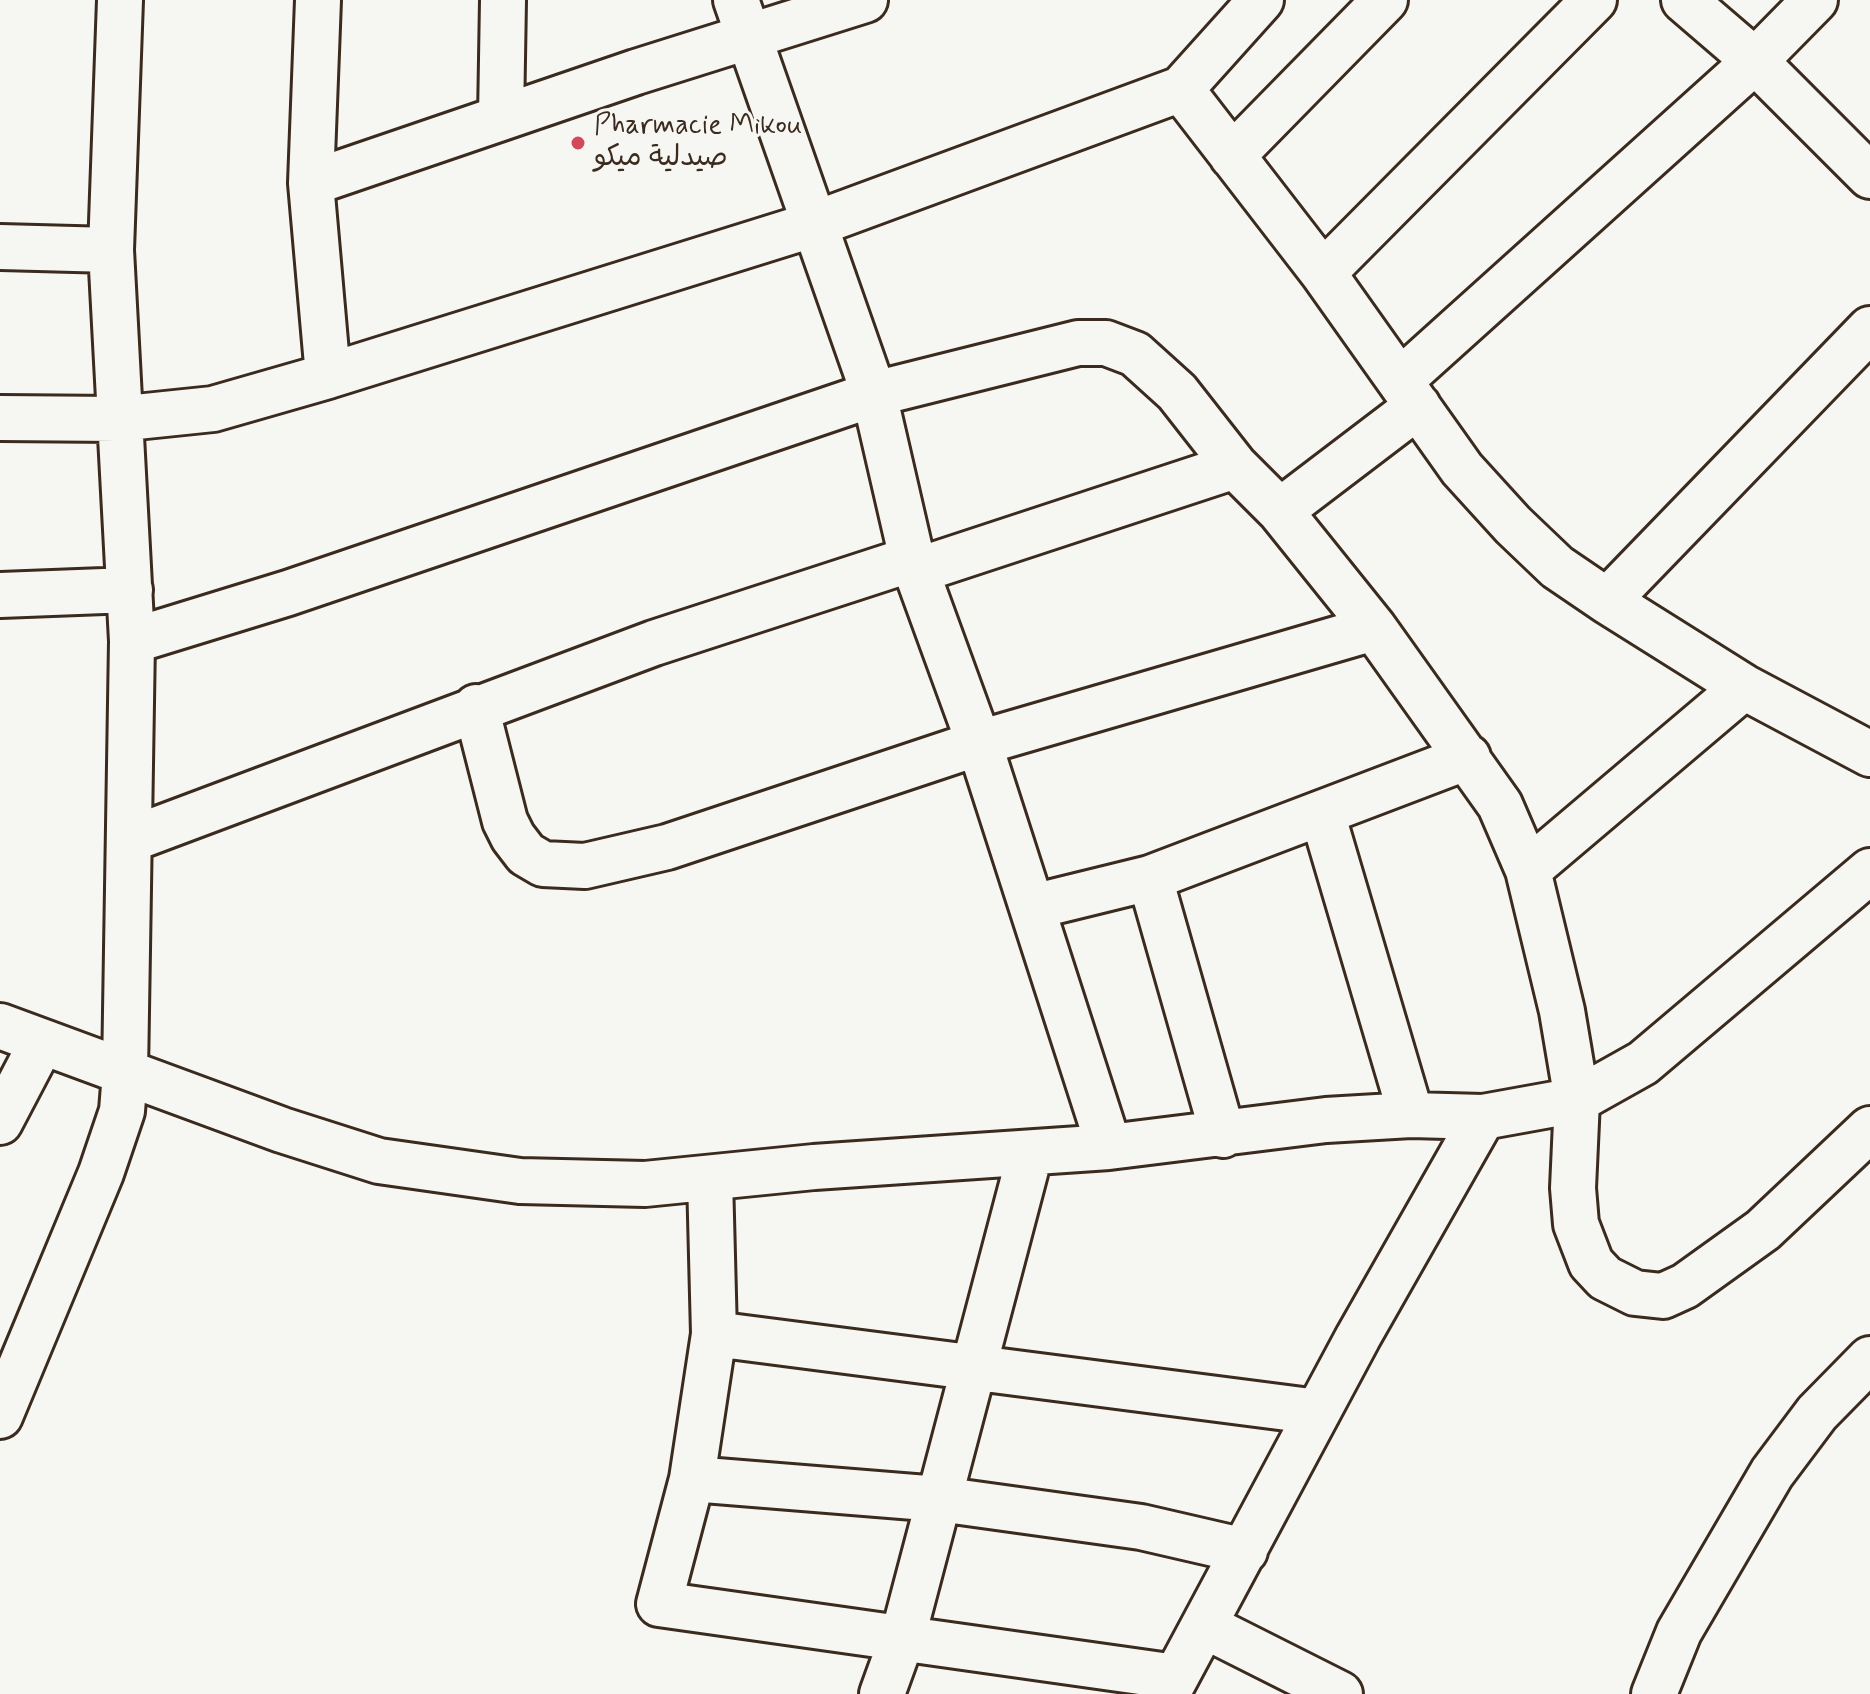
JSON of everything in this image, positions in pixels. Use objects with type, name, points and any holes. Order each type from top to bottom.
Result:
[{"type":"street","points":[[0,1416],[101,1173],[122,1111],[132,641],[117,419],[111,250],[120,0]]},
{"type":"street","points":[[318,0],[311,183],[328,376]]},
{"type":"street","points":[[501,118],[503,0]]},
{"type":"street","points":[[311,183],[501,118],[742,18],[865,0]]},
{"type":"street","points":[[0,418],[117,419],[213,409],[815,224],[1130,111],[1181,89],[1261,0]]},
{"type":"street","points":[[1232,156],[1385,0]]},
{"type":"street","points":[[1323,273],[1594,0]]},
{"type":"street","points":[[1684,0],[1755,61],[1870,176]]},
{"type":"street","points":[[1280,511],[1409,393],[1815,0]]},
{"type":"street","points":[[742,18],[874,394],[914,565],[979,743],[1109,1147]]},
{"type":"street","points":[[1181,89],[1323,273],[1462,469],[1513,525],[1557,567],[1607,601],[1744,687],[1870,754]]},
{"type":"street","points":[[0,247],[111,250]]},
{"type":"street","points":[[1607,601],[1870,329]]},
{"type":"street","points":[[132,641],[288,593],[874,394],[1078,343],[1106,343],[1135,354],[1177,392],[1235,466],[1280,511],[1374,628],[1500,805],[1528,870],[1562,1011],[1577,1100],[1573,1188],[1582,1244],[1605,1278],[1635,1293],[1663,1296],[1721,1263],[1763,1230],[1870,1129]]},
{"type":"street","points":[[129,840],[476,707],[654,643],[1235,466]]},
{"type":"street","points":[[0,595],[130,590]]},
{"type":"street","points":[[476,707],[505,821],[513,837],[534,859],[560,868],[585,866],[667,847],[979,743],[1374,628]]},
{"type":"street","points":[[1528,870],[1744,687]]},
{"type":"street","points":[[1032,907],[1150,878],[1468,757]]},
{"type":"street","points":[[1322,813],[1411,1115]]},
{"type":"street","points":[[0,1026],[379,1161],[456,1175],[520,1181],[645,1184],[1109,1147],[1326,1120],[1411,1115],[1483,1117],[1577,1100],[1643,1063],[1870,871]]},
{"type":"street","points":[[1150,878],[1223,1135]]},
{"type":"street","points":[[0,1122],[42,1042]]},
{"type":"street","points":[[710,1178],[714,1334],[692,1479],[659,1604],[903,1636],[1171,1686],[1318,1412],[1483,1117]]},
{"type":"street","points":[[882,1694],[903,1636],[1030,1154]]},
{"type":"street","points":[[714,1334],[1318,1412]]},
{"type":"street","points":[[1654,1694],[1679,1632],[1772,1473],[1817,1413],[1870,1359]]},
{"type":"street","points":[[692,1479],[939,1499],[1141,1527],[1245,1551]]},
{"type":"street","points":[[1205,1626],[1340,1694]]},
{"type":"place","name":"Pharmacie Mikou صيدلية ميكو","points":[[578,143]]}]
